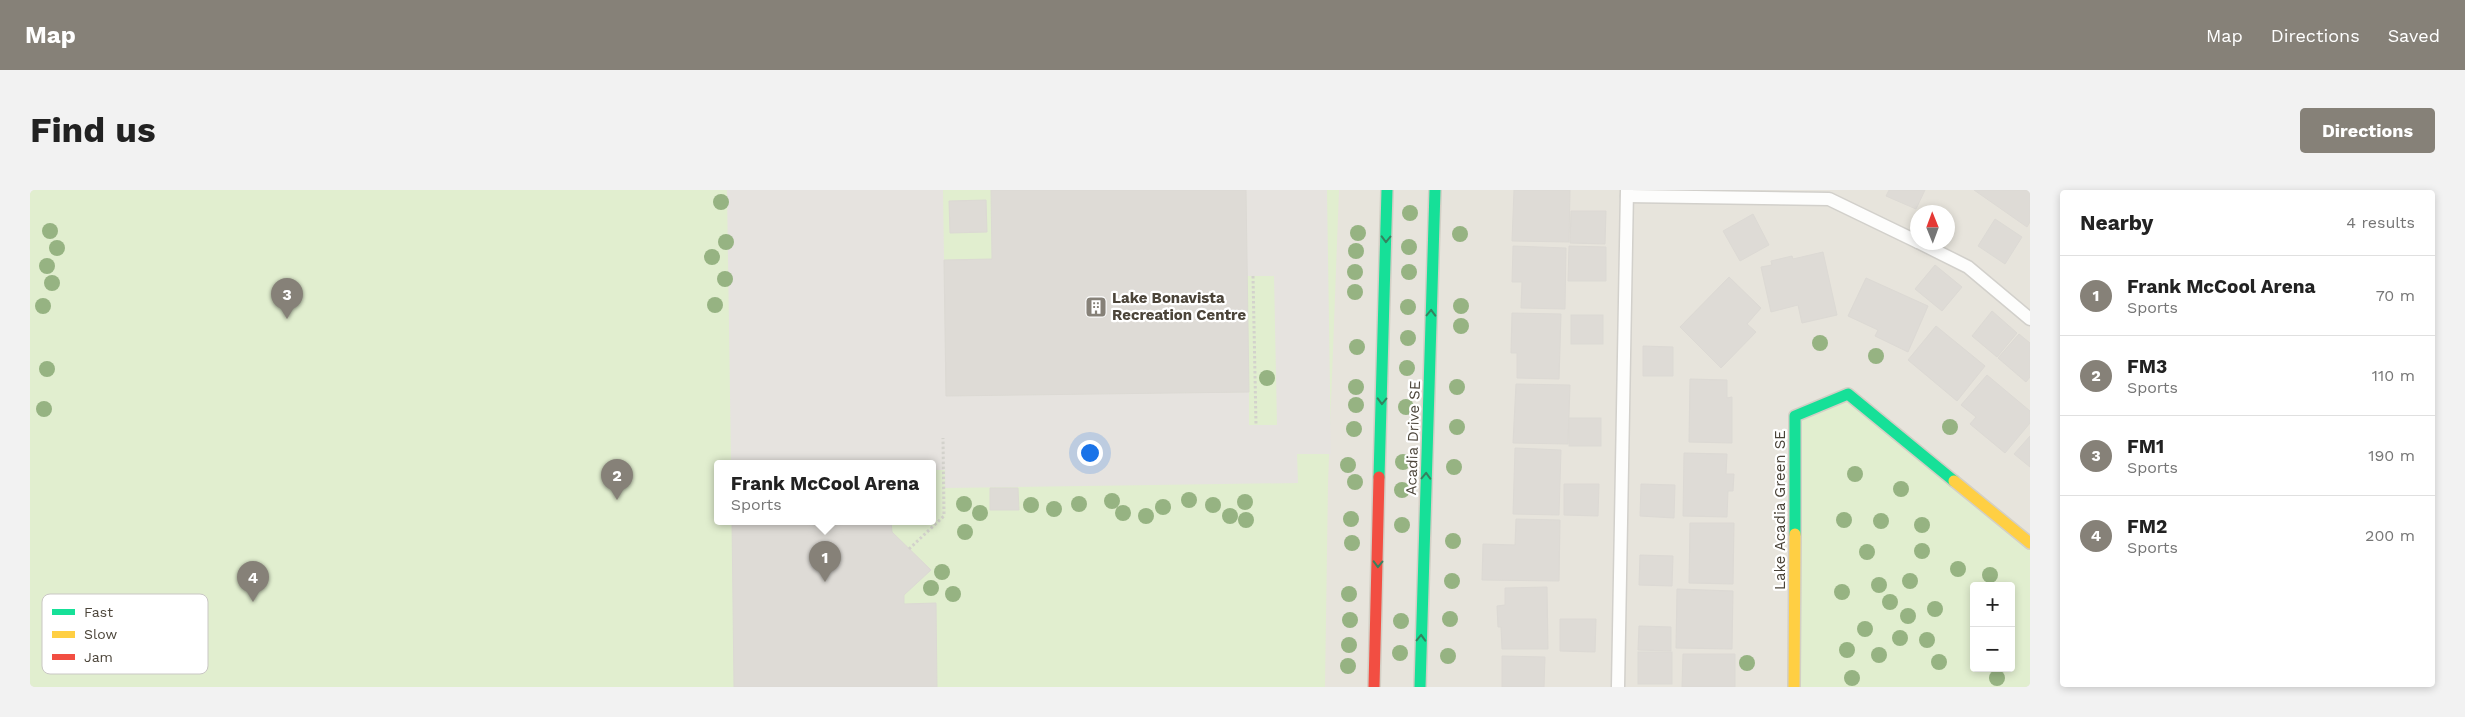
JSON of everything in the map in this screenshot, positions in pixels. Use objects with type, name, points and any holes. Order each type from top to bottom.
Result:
[{"type":"street","name":"Acadia Drive SE","points":[[1374,687],[1387,190]]},
{"type":"street","name":"Acadia Drive SE","points":[[1420,687],[1435,190]]},
{"type":"street","name":"Lake Acadia Green SE","points":[[1794,687],[1795,416],[1848,394],[2030,543]]},
{"type":"lane","points":[[1618,687],[1627,193],[1829,199],[1910,238]]},
{"type":"lane","points":[[1934,250],[1968,267],[2030,319]]},
{"type":"path","points":[[1253,276],[1256,425]]},
{"type":"path","points":[[936,524],[944,516],[943,438]]},
{"type":"path","points":[[909,549],[934,525]]},
{"type":"shaded area","points":[[30,190],[2030,190],[2030,687],[30,687]]},
{"type":"shaded area","points":[[727,190],[943,190],[946,396],[1249,392],[1249,425],[1277,425],[1274,276],[1247,276],[1246,190],[1327,190],[1331,454],[1297,454],[1298,483],[945,488],[945,470],[936,470],[936,460],[731,460]]},
{"type":"green space","points":[[30,190],[1339,190],[1328,483],[1325,687],[30,687]]},
{"type":"green space","points":[[1848,394],[2030,543],[2030,687],[1794,687],[1795,416]]},
{"type":"building","name":"Lake Bonavista Recreation Centre","points":[[991,190],[1246,190],[1249,392],[946,396],[944,260],[992,259]]},
{"type":"building","points":[[1514,190],[1570,190],[1569,242],[1512,241]]},
{"type":"building","points":[[1889,190],[1925,190],[1918,205],[1910,206],[1886,196]]},
{"type":"building","points":[[1974,190],[2030,190],[2030,222],[2027,227]]},
{"type":"building","points":[[986,200],[987,232],[950,233],[949,201]]},
{"type":"building","points":[[1571,211],[1606,211],[1605,244],[1570,243]]},
{"type":"building","points":[[1753,214],[1769,245],[1740,261],[1723,231]]},
{"type":"building","points":[[1995,219],[2022,237],[2005,264],[1978,246]]},
{"type":"building","points":[[1513,246],[1566,248],[1565,309],[1521,308],[1522,282],[1512,282]]},
{"type":"building","points":[[1569,246],[1606,247],[1606,281],[1568,281]]},
{"type":"building","points":[[1823,252],[1837,315],[1802,323],[1798,305],[1771,312],[1761,267],[1772,265],[1771,261],[1792,256],[1793,259]]},
{"type":"building","points":[[1935,265],[1962,287],[1942,311],[1915,289]]},
{"type":"building","points":[[1729,277],[1761,308],[1747,324],[1756,332],[1721,368],[1680,327]]},
{"type":"building","points":[[1866,278],[1928,306],[1908,352],[1875,336],[1878,330],[1848,316]]},
{"type":"building","points":[[1992,311],[2017,333],[1997,357],[1972,336]]},
{"type":"building","points":[[1512,313],[1561,314],[1559,379],[1517,378],[1517,353],[1511,353]]},
{"type":"building","points":[[1571,315],[1603,315],[1603,344],[1571,344]]},
{"type":"building","points":[[1936,326],[1985,366],[1957,401],[1908,360]]},
{"type":"building","points":[[2019,334],[2030,343],[2030,377],[2026,382],[1998,358]]},
{"type":"building","points":[[1643,346],[1673,347],[1673,376],[1643,376]]},
{"type":"building","points":[[1987,375],[2030,411],[2030,423],[2005,453],[1970,424],[1976,417],[1961,405]]},
{"type":"building","points":[[1690,379],[1727,380],[1727,398],[1732,397],[1732,443],[1689,442]]},
{"type":"building","points":[[1516,384],[1570,385],[1568,444],[1513,443]]},
{"type":"building","points":[[1569,418],[1601,418],[1601,446],[1569,446]]},
{"type":"building","points":[[2030,436],[2030,467],[2014,454]]},
{"type":"building","points":[[1515,448],[1561,450],[1559,515],[1513,514]]},
{"type":"building","points":[[1684,453],[1727,454],[1726,474],[1734,474],[1733,491],[1728,491],[1727,517],[1683,516]]},
{"type":"building","points":[[1564,484],[1599,484],[1598,516],[1564,515]]},
{"type":"building","points":[[1641,484],[1675,485],[1674,518],[1640,516]]},
{"type":"building","points":[[990,488],[1018,488],[1019,510],[990,510]]},
{"type":"building","points":[[1516,519],[1560,520],[1559,581],[1482,580],[1483,544],[1515,545]]},
{"type":"building","points":[[1690,523],[1734,523],[1733,584],[1689,583]]},
{"type":"building","points":[[732,525],[891,525],[892,532],[931,570],[904,595],[904,604],[936,603],[937,687],[734,687]]},
{"type":"building","points":[[1640,555],[1673,556],[1672,586],[1639,585]]},
{"type":"building","points":[[1547,587],[1548,649],[1502,649],[1501,627],[1498,627],[1497,606],[1505,605],[1505,588]]},
{"type":"building","points":[[1677,589],[1733,591],[1732,649],[1676,648]]},
{"type":"building","points":[[1560,619],[1596,619],[1595,652],[1560,651]]},
{"type":"building","points":[[1639,626],[1671,627],[1671,651],[1638,650]]},
{"type":"building","points":[[1638,652],[1672,652],[1672,684],[1638,684]]},
{"type":"building","points":[[1683,654],[1735,654],[1735,687],[1682,687]]},
{"type":"building","points":[[1502,656],[1545,657],[1544,687],[1502,687]]},
{"type":"traffic: fast","points":[[1379,477],[1387,190]]},
{"type":"traffic: fast","points":[[1420,687],[1435,190]]},
{"type":"traffic: fast","points":[[1795,534],[1795,416],[1848,394],[1954,481]]},
{"type":"traffic: slow","points":[[1954,481],[2030,543]]},
{"type":"traffic: slow","points":[[1794,687],[1795,534]]},
{"type":"traffic: jam","points":[[1374,687],[1379,477]]},
{"type":"place","name":"Lake Bonavista Recreation Centre","points":[[1096,307]]},
{"type":"place","name":"FM1","points":[[287,319]]},
{"type":"place","name":"FM3","points":[[617,500]]},
{"type":"place","name":"Frank McCool Arena","points":[[825,582]]},
{"type":"place","name":"FM2","points":[[253,602]]}]
